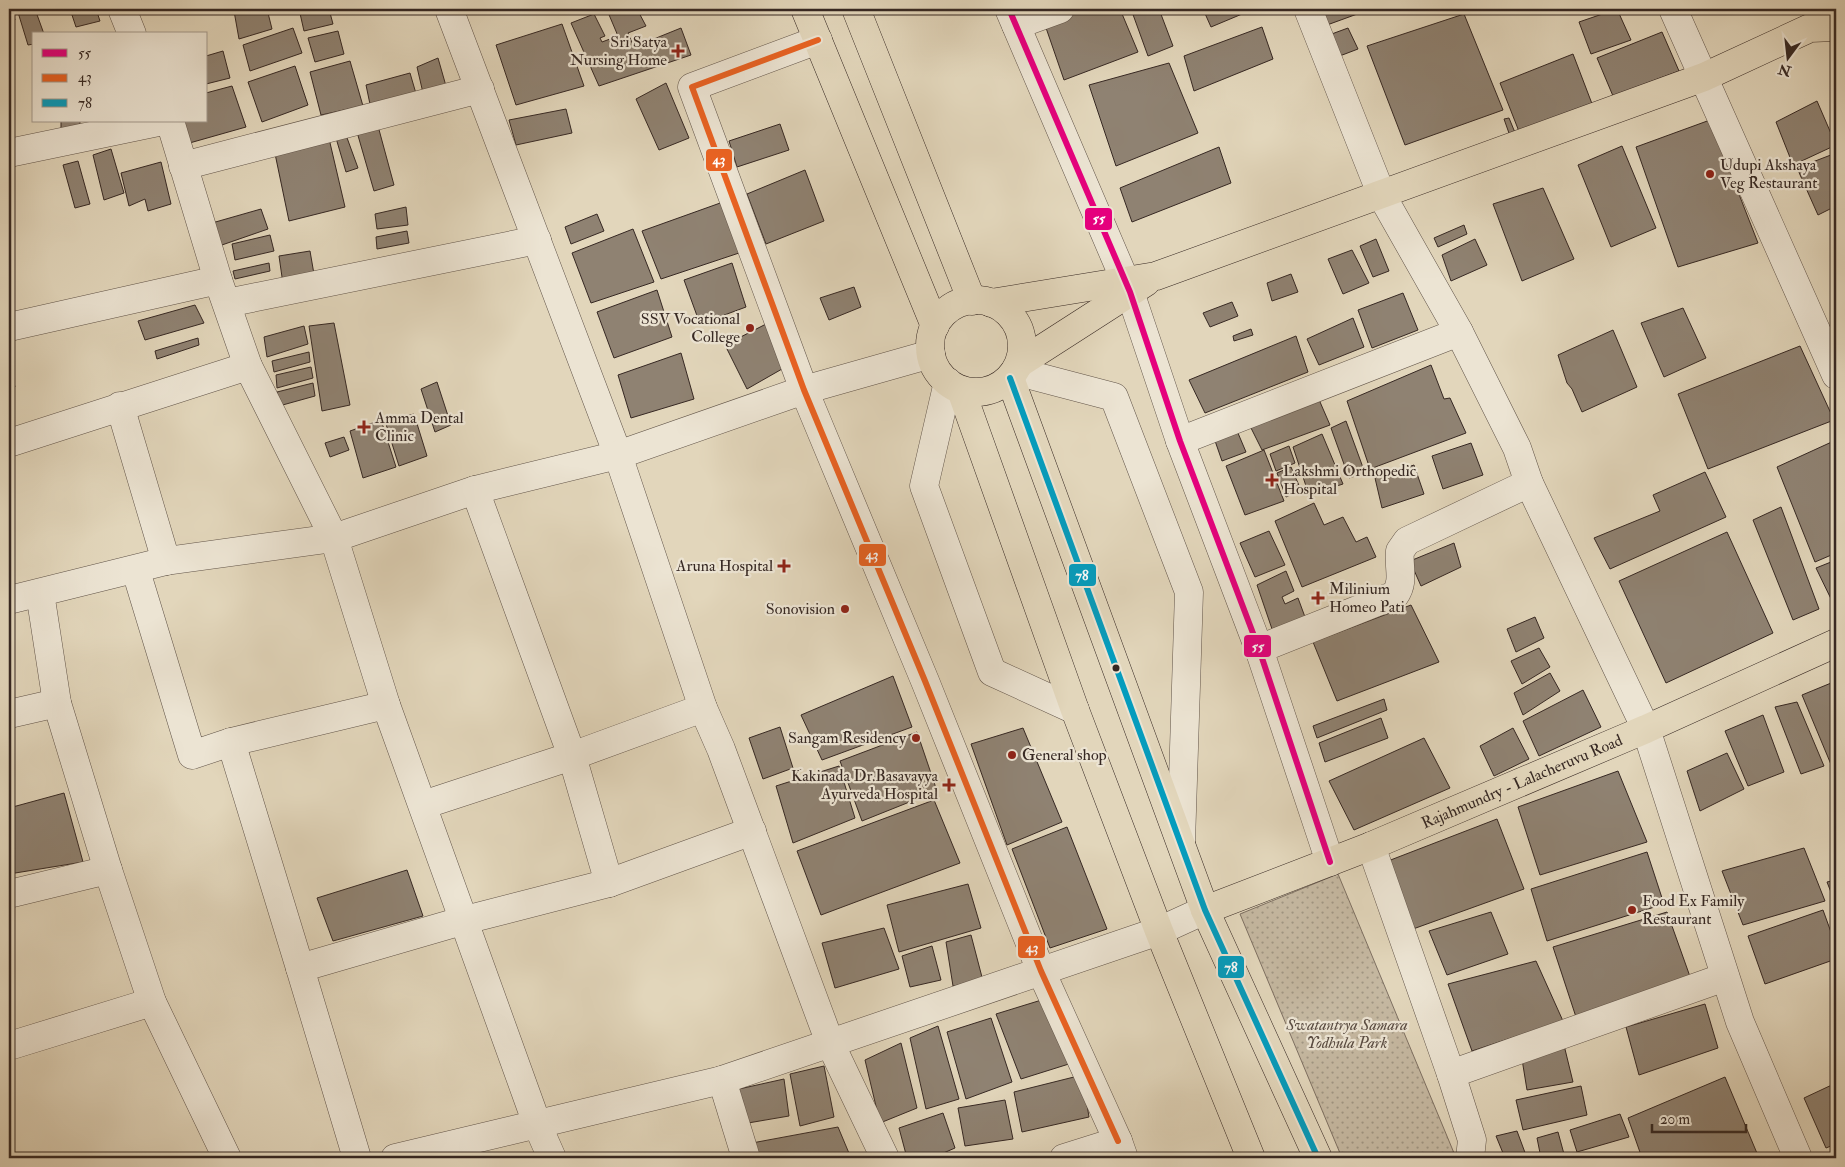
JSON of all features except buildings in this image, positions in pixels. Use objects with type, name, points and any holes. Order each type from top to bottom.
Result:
[{"type":"main road","points":[[805,9],[935,326]]},
{"type":"main road","points":[[856,9],[981,302],[1004,310],[1018,327],[1023,348],[1015,371],[1205,910],[1318,1158]]},
{"type":"main road","points":[[1128,287],[957,305],[944,313],[935,326],[931,340],[931,354],[937,370],[955,386],[974,392],[987,391],[1128,287],[1382,196],[1704,77],[1810,28],[1836,27]]},
{"type":"main road","points":[[955,386],[1159,931],[1251,1158]]},
{"type":"main road","name":"Rajahmundry - Lalacheruvu Road","points":[[1205,910],[1371,846],[1646,729],[1836,643]]},
{"type":"street","points":[[122,9],[131,32]]},
{"type":"street","points":[[449,9],[618,456],[703,708],[752,831],[830,1043],[885,1158]]},
{"type":"street","points":[[1060,9],[1013,17],[1128,287],[1180,441],[1259,649],[1330,862]]},
{"type":"street","points":[[1308,9],[1382,196],[1459,332],[1517,448],[1529,483],[1646,729],[1740,1022],[1798,1158]]},
{"type":"street","points":[[1673,9],[1836,375]]},
{"type":"street","points":[[818,40],[692,87],[804,390],[925,681],[1041,971],[1121,1150],[1064,1158]]},
{"type":"street","points":[[183,166],[480,88]]},
{"type":"street","points":[[9,153],[158,122]]},
{"type":"street","points":[[170,122],[222,291],[248,366],[334,538],[386,705],[537,1124],[552,1158]]},
{"type":"street","points":[[9,326],[537,240]]},
{"type":"street","points":[[1180,441],[1459,332]]},
{"type":"street","points":[[9,598],[40,593],[166,562],[334,538],[474,490],[618,456],[804,390],[931,354]]},
{"type":"street","points":[[9,443],[248,366]]},
{"type":"street","points":[[1015,371],[1114,397],[1189,592],[1181,842]]},
{"type":"street","points":[[955,386],[924,486],[992,672],[1075,710]]},
{"type":"street","points":[[120,406],[166,562]]},
{"type":"street","points":[[1259,649],[1395,594],[1400,587],[1402,579],[1400,551],[1407,542],[1529,483]]},
{"type":"street","points":[[474,490],[572,756],[610,883]]},
{"type":"street","points":[[136,570],[192,755],[231,742],[386,705]]},
{"type":"street","points":[[40,593],[57,703],[108,870],[152,1002],[227,1158]]},
{"type":"street","points":[[9,714],[57,703]]},
{"type":"street","points":[[423,805],[572,756],[703,708]]},
{"type":"street","points":[[231,742],[357,1158]]},
{"type":"street","points":[[300,968],[465,920],[610,883],[752,831]]},
{"type":"street","points":[[1371,846],[1451,1074],[1472,1140],[1470,1158]]},
{"type":"street","points":[[9,894],[108,870]]},
{"type":"street","points":[[395,1158],[722,1080],[1159,931],[1205,910]]},
{"type":"street","points":[[1451,1074],[1725,977]]},
{"type":"street","points":[[9,1046],[152,1002]]},
{"type":"street","points":[[722,1080],[746,1158]]},
{"type":"green space","name":"Swatantrya Samara Yodhula Park","points":[[1338,874],[1454,1153],[1442,1158],[1342,1158],[1240,914]]},
{"type":"transit line","name":"55","points":[[1009,9],[1130,292],[1180,441],[1259,649],[1330,862]]},
{"type":"transit line","name":"43","points":[[818,40],[692,87],[804,390],[925,681],[1041,971],[1118,1141]]},
{"type":"transit line","name":"78","points":[[1010,378],[1205,910],[1318,1158]]},
{"type":"place","name":"Sri Satya Nursing Home","points":[[678,51]]},
{"type":"place","name":"Udupi Akshaya Veg Restaurant","points":[[1710,174]]},
{"type":"place","name":"SSV Vocational College","points":[[750,328]]},
{"type":"place","name":"Amma Dental Clinic","points":[[364,427]]},
{"type":"place","name":"Lakshmi Orthopedic Hospital","points":[[1272,480]]},
{"type":"place","name":"Aruna Hospital","points":[[784,566]]},
{"type":"place","name":"Milinium Homeo Pati","points":[[1318,598]]},
{"type":"place","name":"Sonovision","points":[[845,609]]},
{"type":"place","name":"Sangam Residency","points":[[916,738]]},
{"type":"place","name":"General shop","points":[[1012,755]]},
{"type":"place","name":"Kakinada Dr.Basavayya Ayurveda Hospital","points":[[949,785]]},
{"type":"place","name":"Food Ex Family Restaurant","points":[[1632,910]]}]
